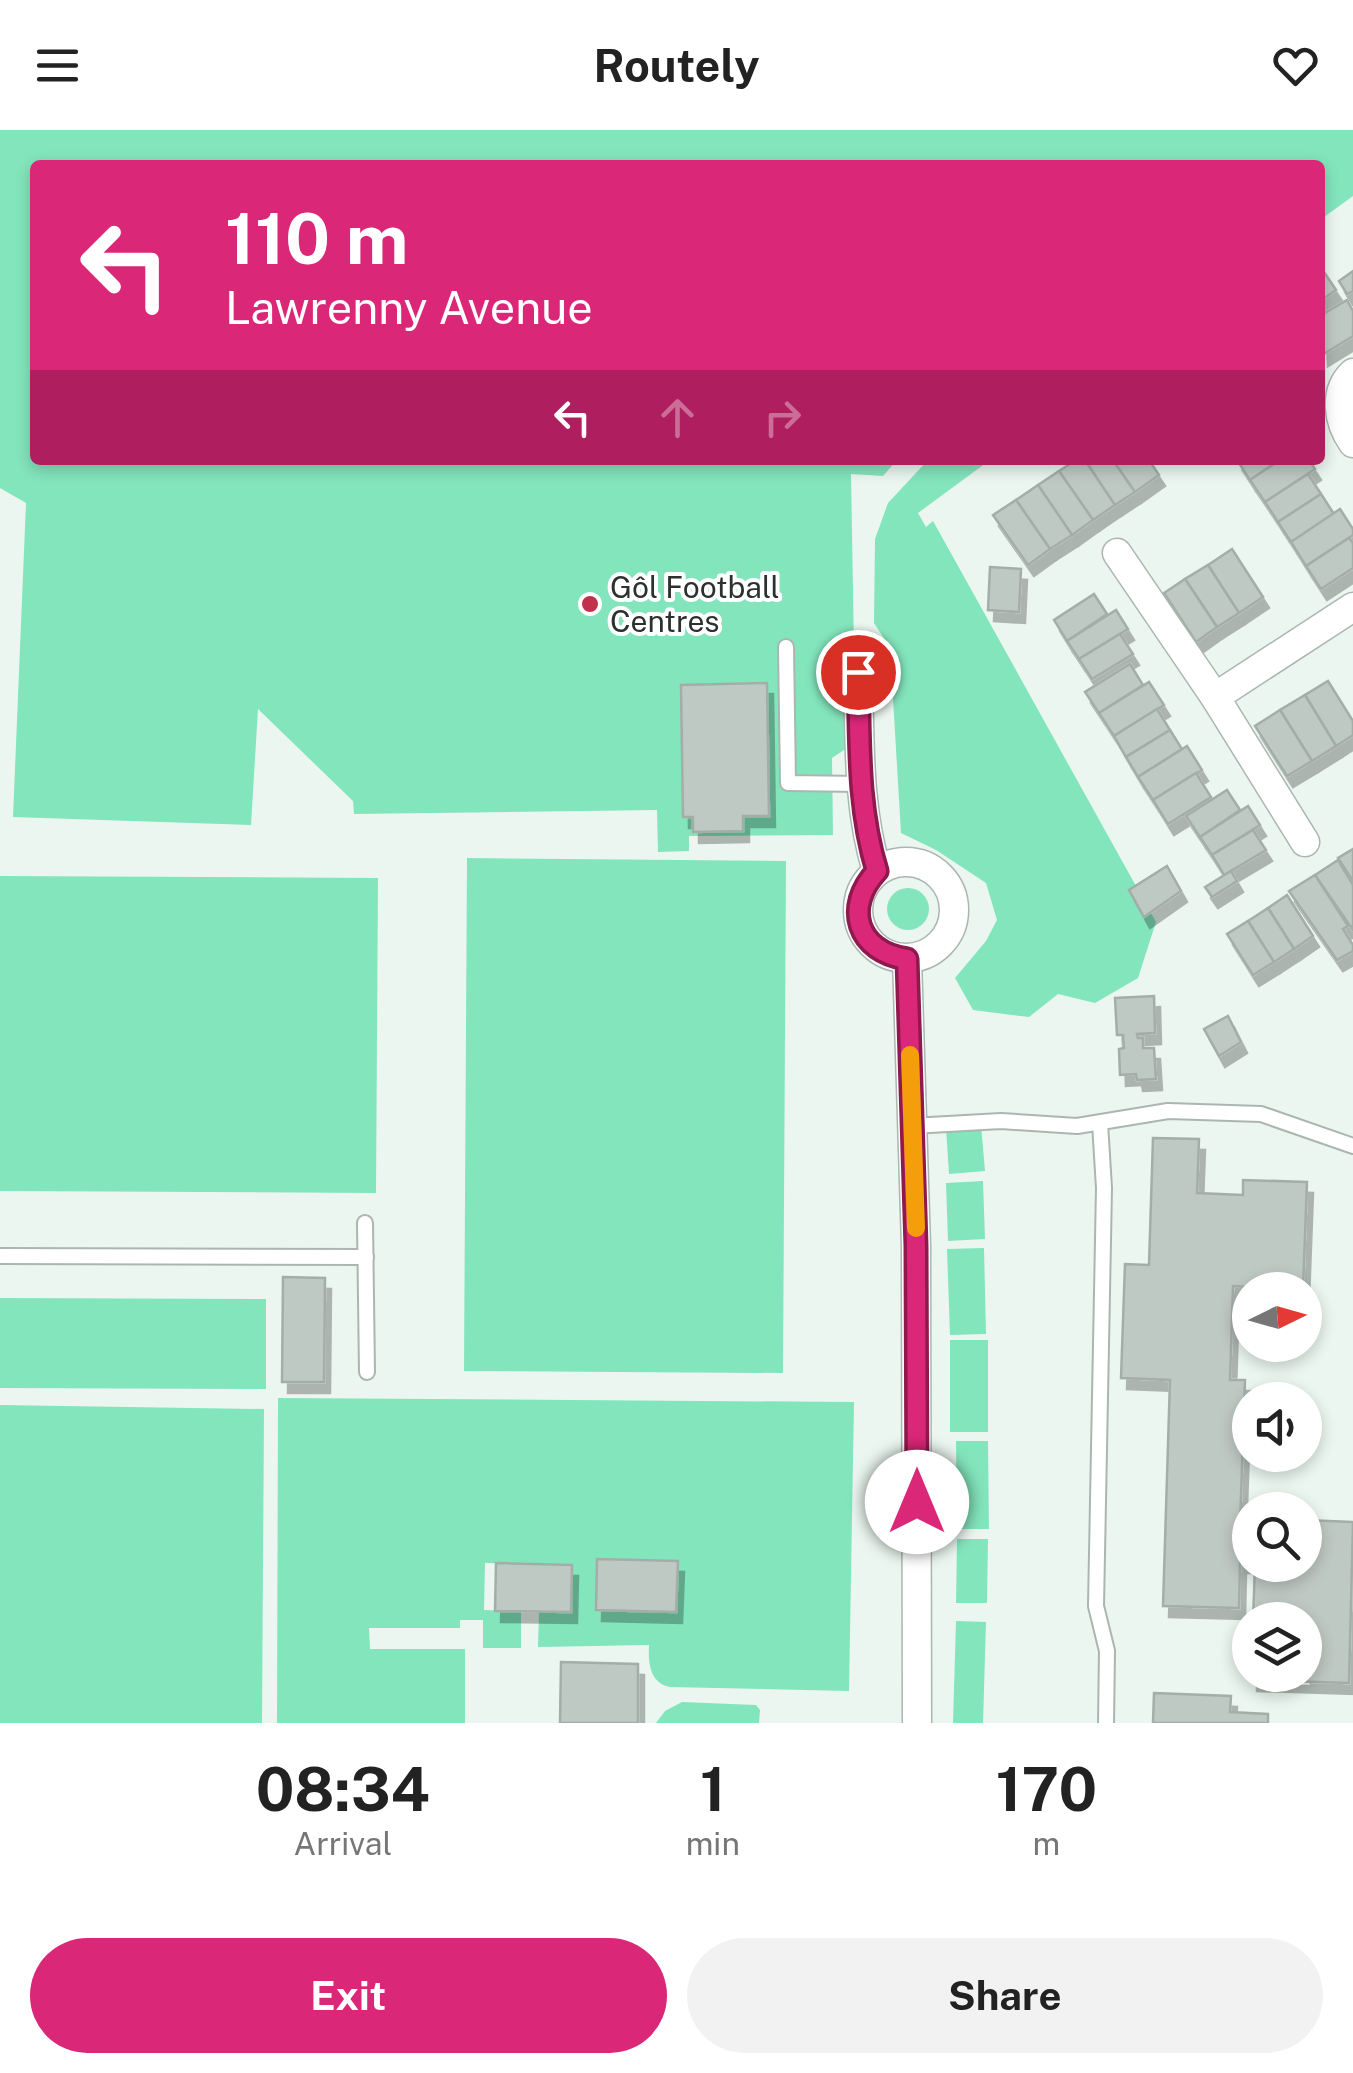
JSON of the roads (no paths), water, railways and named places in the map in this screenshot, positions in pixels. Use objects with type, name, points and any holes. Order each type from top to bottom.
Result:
[{"type":"street","points":[[1353,373],[1344,382],[1339,406],[1344,430],[1353,443]]},
{"type":"street","points":[[1117,552],[1215,697],[1305,842]]},
{"type":"street","points":[[1215,697],[1353,606]]},
{"type":"street","points":[[858,672],[861,784],[867,838],[877,871]]},
{"type":"street","points":[[908,862],[938,874],[949,887],[954,920],[948,935],[924,956],[907,959],[878,950],[860,926],[860,896],[877,871],[908,862]]},
{"type":"street","points":[[907,959],[916,1265],[918,1723]]},
{"type":"lane","points":[[786,646],[788,783],[861,784]]},
{"type":"lane","points":[[912,1126],[1001,1120],[1077,1126],[1168,1111],[1260,1114],[1353,1146]]},
{"type":"lane","points":[[1100,1123],[1104,1188],[1096,1606],[1108,1651],[1106,1723]]},
{"type":"lane","points":[[366,1222],[366,1372]]},
{"type":"lane","points":[[0,1256],[366,1257]]},
{"type":"place","name":"Gôl Football Centres","points":[[590,604]]}]
